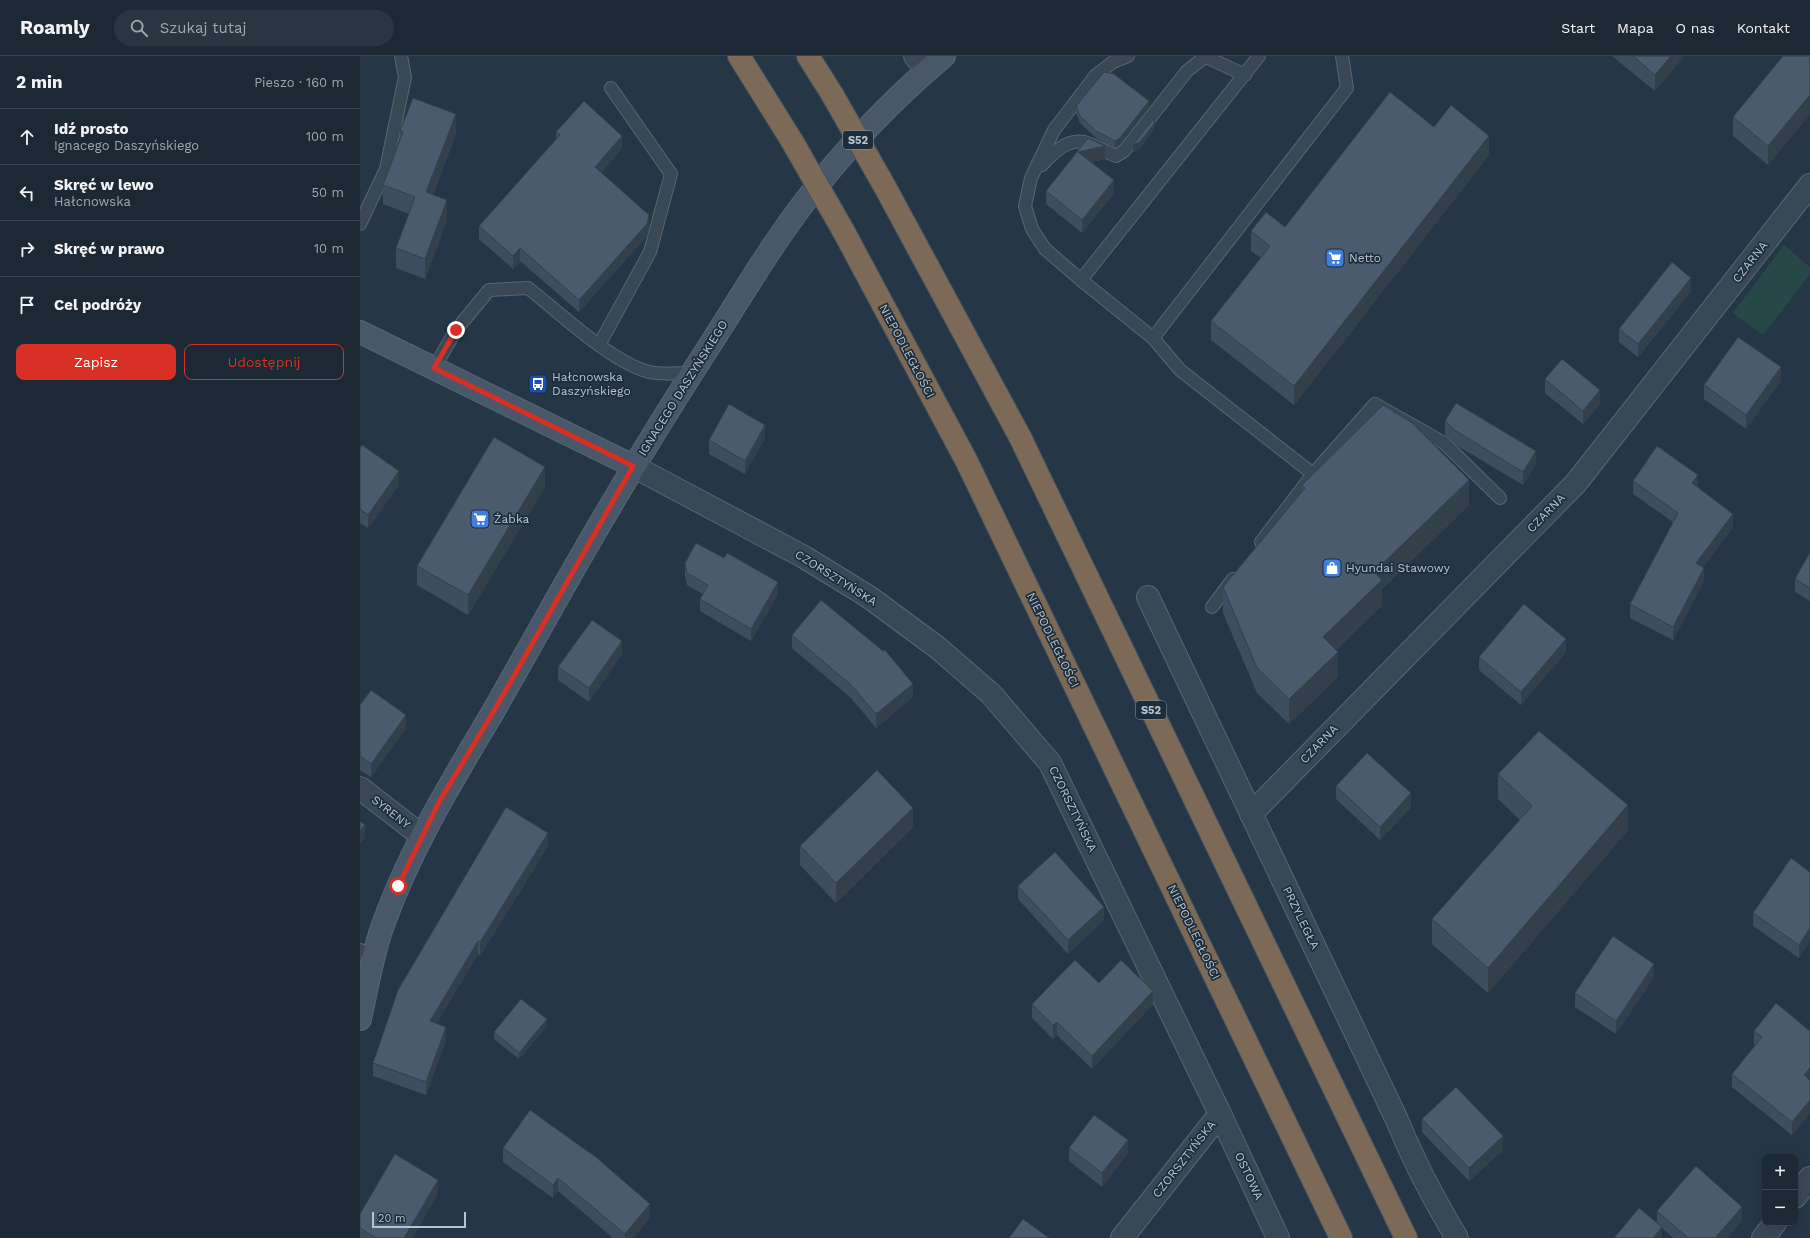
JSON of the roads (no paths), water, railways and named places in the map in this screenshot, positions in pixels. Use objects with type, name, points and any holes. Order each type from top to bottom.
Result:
[{"type":"highway","name":"NIEPODLEGŁOŚCI","points":[[739,56],[792,141],[844,232],[966,460],[1341,1238]]},
{"type":"highway","name":"S52","points":[[808,56],[832,94],[885,186],[1020,437],[1406,1238]]},
{"type":"street","name":"IGNACEGO DASZYŃSKIEGO","points":[[360,1019],[367,953],[382,927],[398,886],[422,836],[439,802],[495,709],[633,466],[746,287],[806,200],[921,63],[944,56]]},
{"type":"street","name":"CZARNA","points":[[1251,814],[1576,483],[1810,185]]},
{"type":"street","points":[[362,337],[434,368],[633,466]]},
{"type":"street","name":"CZORSZTYŃSKA","points":[[633,466],[804,557],[869,598],[938,648],[991,694],[1050,762],[1220,1114],[1122,1238]]},
{"type":"street","name":"PRZYLEGŁA","points":[[1148,597],[1397,1120],[1413,1159],[1433,1199],[1457,1238]]},
{"type":"street","name":"SYRENY","points":[[360,788],[422,836]]},
{"type":"street","name":"OSTOWA","points":[[1220,1114],[1278,1238]]},
{"type":"street","points":[[1798,1193],[1810,1178]]},
{"type":"street","points":[[1763,1238],[1773,1226]]},
{"type":"lane","points":[[360,224],[386,169],[405,77],[401,56]]},
{"type":"lane","points":[[1128,56],[1113,62],[1096,75],[1054,130],[1031,178],[1025,206],[1032,229],[1045,249],[1153,338],[1180,370],[1313,474]]},
{"type":"lane","points":[[1031,178],[1052,153],[1068,144],[1083,142],[1116,156],[1124,151],[1187,71],[1205,56],[1245,75]]},
{"type":"lane","points":[[1081,280],[1259,56]]},
{"type":"lane","points":[[1153,338],[1347,88],[1342,56]]},
{"type":"lane","points":[[599,345],[650,252],[671,174],[610,88]]},
{"type":"lane","points":[[434,368],[456,330],[489,290],[528,288],[599,345],[628,364],[650,372],[692,373]]},
{"type":"lane","points":[[1255,550],[1313,474],[1375,404],[1444,443],[1500,498]]},
{"type":"lane","points":[[1212,607],[1241,569]]},
{"type":"place","name":"Netto","points":[[1335,258]]},
{"type":"place","name":"Hałcnowska Daszyńskiego","points":[[538,384]]},
{"type":"place","name":"Żabka","points":[[480,519]]},
{"type":"place","name":"Hyundai Stawowy","points":[[1332,568]]}]
